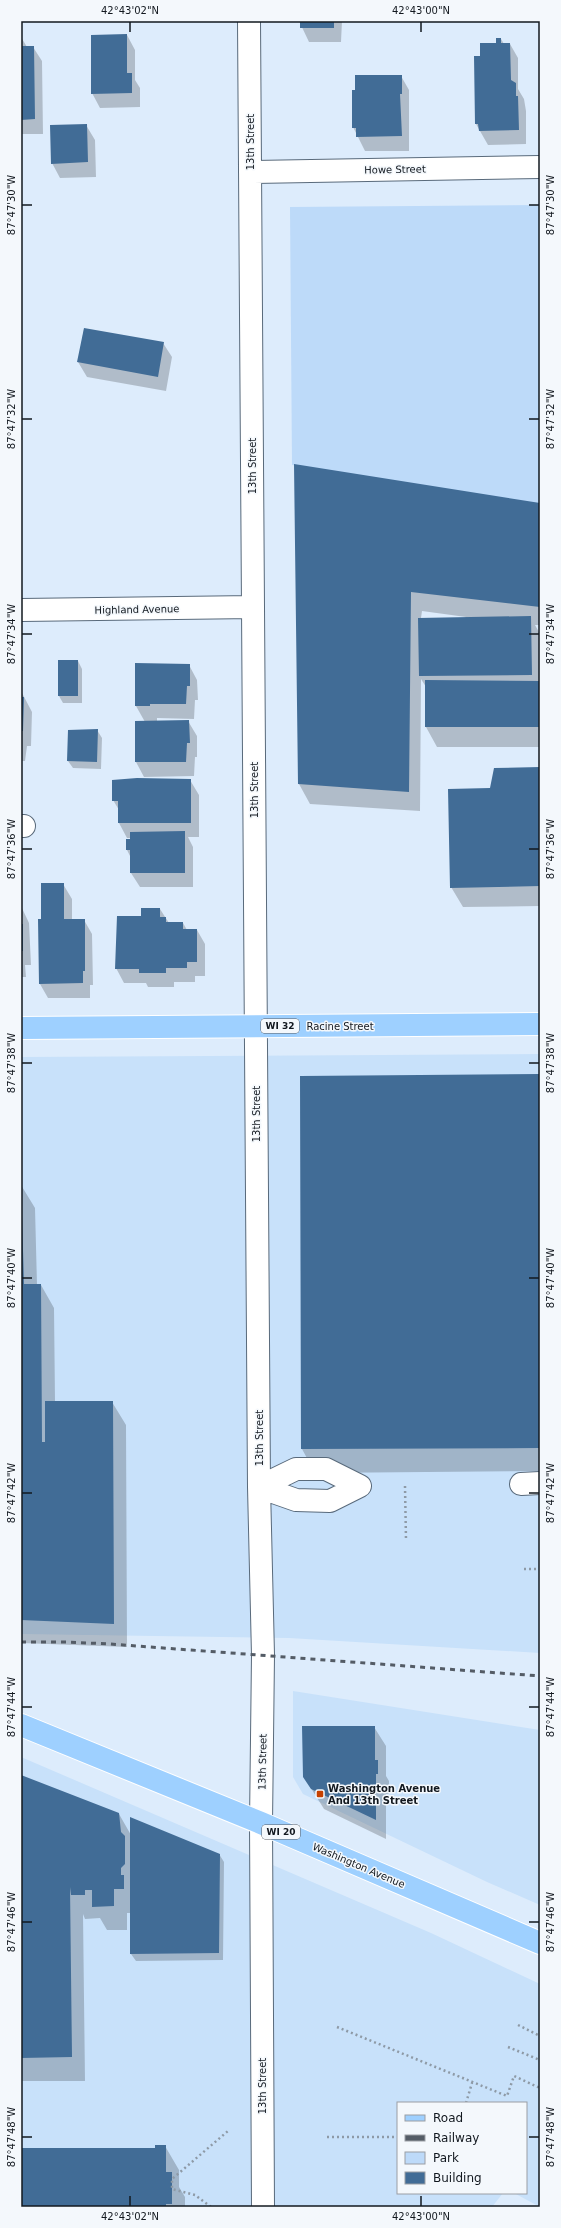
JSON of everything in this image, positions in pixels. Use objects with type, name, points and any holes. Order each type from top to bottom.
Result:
[{"type":"main road","name":"Racine Street","points":[[21,1028],[540,1024]]},
{"type":"main road","name":"Washington Avenue","points":[[21,1725],[261,1823],[540,1943]]},
{"type":"street","name":"13th Street","points":[[248,21],[259,1487],[263,1654],[261,1823],[263,2207]]},
{"type":"street","name":"Howe Street","points":[[250,172],[540,167]]},
{"type":"street","name":"Highland Avenue","points":[[21,610],[253,608]]},
{"type":"path","points":[[405,1486],[406,1540]]},
{"type":"path","points":[[524,1569],[540,1568]]},
{"type":"path","points":[[518,2026],[540,2036]]},
{"type":"path","points":[[337,2027],[506,2096],[514,2076],[540,2088]]},
{"type":"path","points":[[508,2048],[540,2060]]},
{"type":"path","points":[[466,2102],[472,2083]]},
{"type":"path","points":[[211,2207],[195,2195],[172,2189],[172,2179],[228,2131]]},
{"type":"path","points":[[327,2137],[397,2137]]},
{"type":"shaded area","points":[[540,1054],[540,1653],[289,1638],[21,1634],[21,1057]]},
{"type":"shaded area","points":[[293,1691],[540,1730],[540,1905],[487,1882],[303,1794],[293,1777]]},
{"type":"shaded area","points":[[21,1757],[431,1933],[540,1984],[540,2207],[516,2194],[527,2194],[527,2102],[397,2102],[397,2194],[502,2194],[492,2207],[21,2207]]},
{"type":"green space","points":[[540,205],[540,504],[292,465],[290,207]]},
{"type":"building","points":[[300,21],[334,21],[334,28],[300,28]]},
{"type":"building","points":[[127,34],[127,73],[132,73],[132,93],[91,94],[91,35]]},
{"type":"building","points":[[496,38],[501,38],[501,43],[510,43],[511,80],[516,83],[519,130],[479,131],[478,124],[475,124],[474,56],[480,56],[480,43],[496,43]]},
{"type":"building","points":[[21,42],[22,46],[34,46],[35,119],[21,120]]},
{"type":"building","points":[[355,75],[402,75],[402,94],[400,94],[402,136],[356,137],[356,128],[352,128],[352,90],[355,90]]},
{"type":"building","points":[[87,124],[88,162],[51,164],[50,125]]},
{"type":"building","points":[[84,328],[164,342],[158,377],[77,362]]},
{"type":"building","points":[[294,464],[540,503],[540,607],[411,592],[409,792],[298,784]]},
{"type":"building","points":[[531,616],[532,675],[419,676],[418,618]]},
{"type":"building","points":[[58,660],[78,660],[78,696],[58,696]]},
{"type":"building","points":[[135,663],[190,664],[190,686],[187,686],[186,704],[150,704],[150,706],[135,706]]},
{"type":"building","points":[[425,680],[540,681],[540,727],[425,727]]},
{"type":"building","points":[[21,697],[24,697],[23,731],[21,731]]},
{"type":"building","points":[[189,720],[190,743],[187,743],[186,762],[135,762],[135,721]]},
{"type":"building","points":[[98,729],[97,762],[67,761],[68,730]]},
{"type":"building","points":[[540,767],[540,886],[450,888],[448,789],[490,788],[494,768]]},
{"type":"building","points":[[137,778],[191,779],[191,823],[118,823],[118,801],[112,801],[112,780]]},
{"type":"building","points":[[185,831],[185,873],[130,873],[130,850],[126,850],[126,839],[130,839],[130,832]]},
{"type":"building","points":[[41,883],[64,883],[64,919],[85,919],[85,971],[83,971],[83,983],[39,984],[38,919],[41,919]]},
{"type":"building","points":[[141,908],[160,908],[160,917],[166,917],[166,922],[183,922],[183,929],[197,929],[197,962],[187,962],[187,968],[166,968],[166,973],[139,973],[139,969],[115,969],[117,916],[141,916]]},
{"type":"building","points":[[21,924],[23,924],[23,951],[21,951]]},
{"type":"building","points":[[540,1074],[540,1448],[301,1449],[300,1076]]},
{"type":"building","points":[[21,1181],[24,1284],[41,1284],[42,1442],[45,1442],[45,1401],[113,1401],[114,1624],[21,1620]]},
{"type":"building","points":[[302,1726],[375,1726],[375,1760],[378,1760],[378,1774],[376,1774],[376,1820],[311,1789],[303,1777]]},
{"type":"building","points":[[21,1775],[119,1813],[121,1832],[125,1836],[125,1864],[121,1868],[121,1875],[124,1875],[124,1889],[114,1889],[114,1906],[92,1907],[92,1890],[85,1890],[85,1895],[71,1895],[70,1887],[72,2057],[21,2058]]},
{"type":"building","points":[[130,1817],[220,1854],[219,1953],[130,1954]]},
{"type":"building","points":[[155,2145],[166,2145],[166,2172],[172,2172],[172,2204],[166,2204],[166,2207],[21,2207],[21,2148],[155,2148]]},
{"type":"railway","points":[[21,1642],[110,1644],[540,1676]]},
{"type":"place","name":"Washington Avenue And 13th Street","points":[[320,1794]]}]
